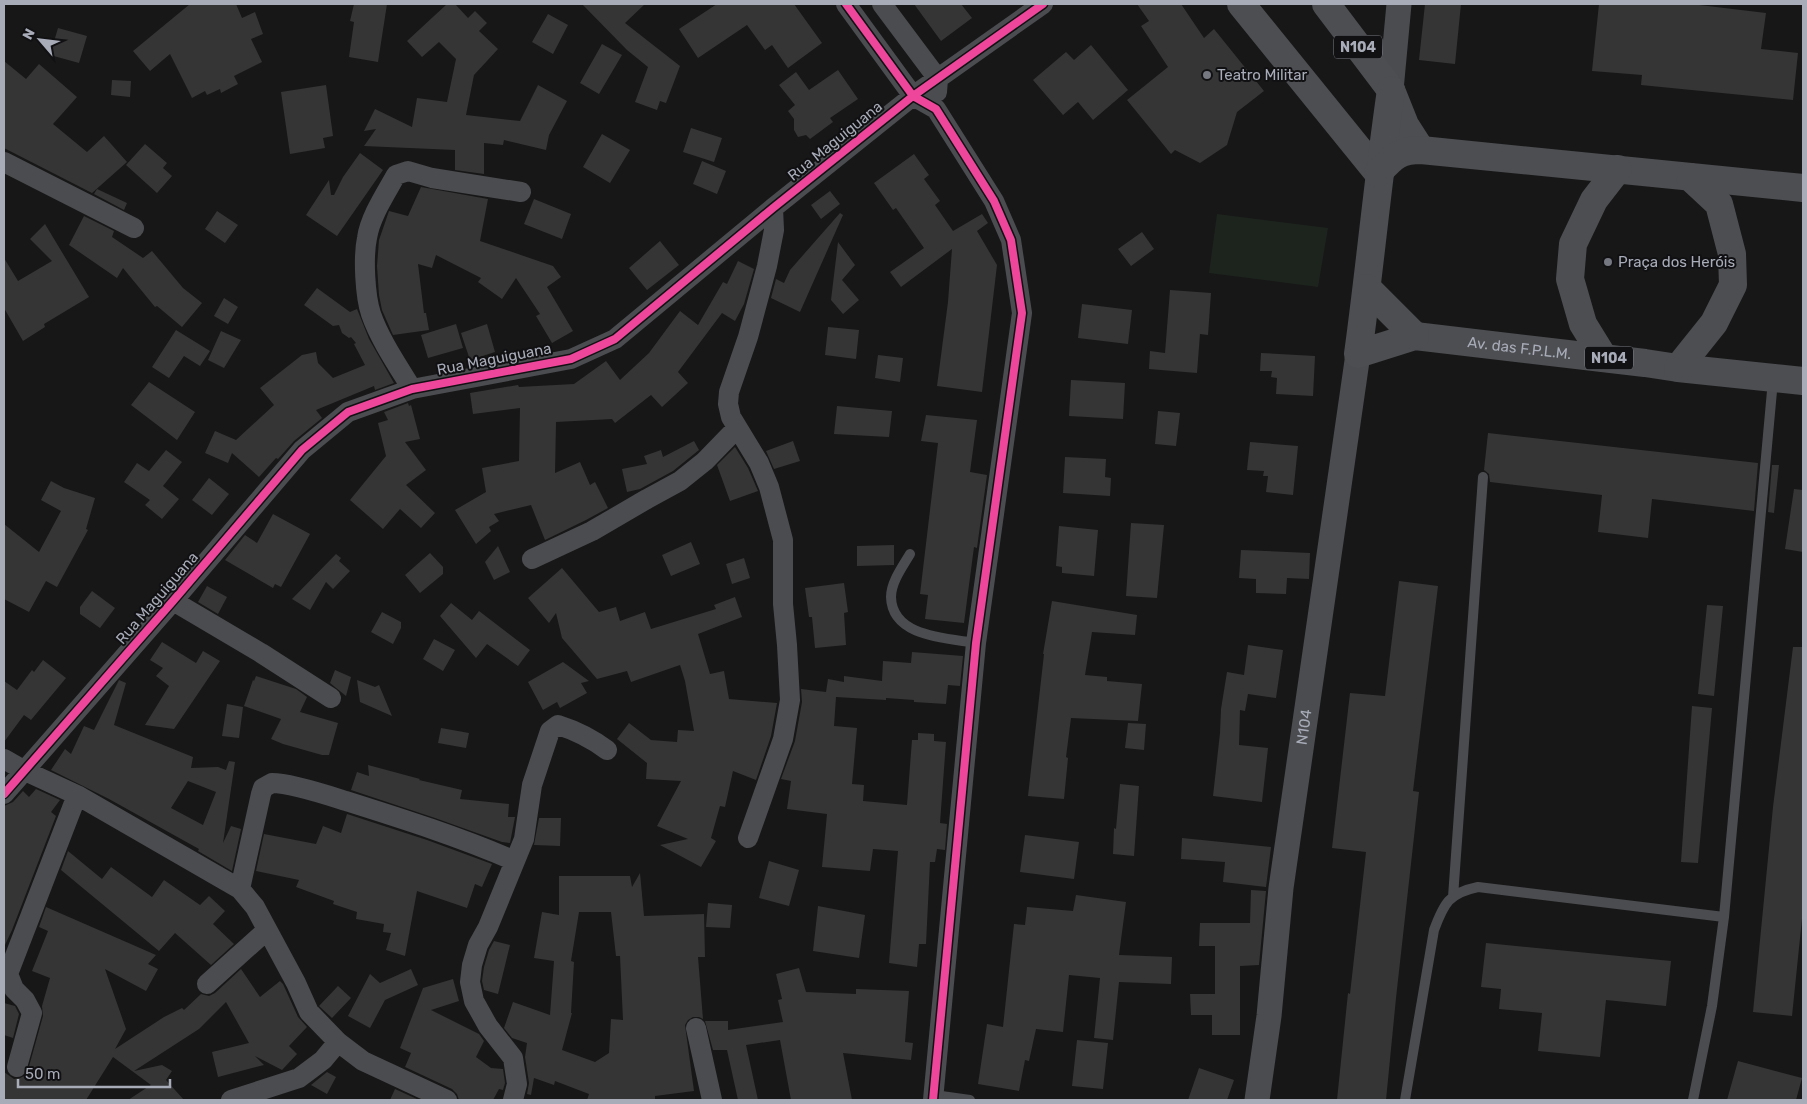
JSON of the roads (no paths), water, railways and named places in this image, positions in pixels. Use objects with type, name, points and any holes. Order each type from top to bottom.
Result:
[{"type":"main road","points":[[1240,4],[1378,173],[1398,153],[1408,150],[1421,150],[1803,188]]},
{"type":"main road","name":"N104","points":[[1326,4],[1391,90],[1405,125],[1421,150]]},
{"type":"main road","name":"N104","points":[[1391,90],[1378,173],[1367,288],[1358,354],[1416,336]]},
{"type":"main road","points":[[1604,358],[1583,324],[1570,279],[1572,244],[1594,200],[1618,169]]},
{"type":"main road","points":[[1678,368],[1714,323],[1732,285],[1732,254],[1719,204],[1690,177]]},
{"type":"main road","points":[[1367,288],[1416,336]]},
{"type":"main road","name":"Av. das F.P.L.M.","points":[[1416,336],[1678,368],[1803,381]]},
{"type":"street","points":[[846,4],[913,96],[936,109],[994,201],[1012,240],[1022,313],[976,642],[934,1098]]},
{"type":"street","points":[[882,4],[938,79],[936,109]]},
{"type":"street","name":"Rua Maguiguana","points":[[4,794],[302,450],[348,412],[412,389],[571,359],[616,339],[773,208],[913,96],[1043,4]]},
{"type":"street","points":[[1391,90],[1399,4]]},
{"type":"street","points":[[4,163],[134,228]]},
{"type":"street","points":[[412,389],[371,314],[365,278],[366,237],[378,208],[396,175],[408,171],[432,178],[521,192]]},
{"type":"street","points":[[748,838],[784,739],[790,700],[787,645],[782,604],[783,540],[769,487],[762,471],[730,417],[728,404],[729,392],[748,337],[768,266],[774,230],[773,208]]},
{"type":"street","name":"N104","points":[[1257,1100],[1269,1016],[1281,888],[1358,354]]},
{"type":"street","points":[[532,559],[592,531],[680,481],[705,461],[737,428]]},
{"type":"street","points":[[173,601],[261,653],[331,698]]},
{"type":"street","points":[[513,1100],[517,1084],[513,1058],[488,1026],[474,1001],[470,982],[472,965],[478,945],[488,927],[524,839],[532,785],[550,731],[558,725],[577,731],[607,750]]},
{"type":"street","points":[[4,759],[77,795],[240,889],[255,907],[296,983],[309,1012],[338,1042],[363,1061],[415,1087],[447,1100]]},
{"type":"street","points":[[240,889],[261,794],[263,788],[272,783],[324,795],[404,819],[485,848],[515,861]]},
{"type":"street","points":[[17,1067],[32,1013],[25,1000],[14,989],[8,974],[77,795]]},
{"type":"street","points":[[207,984],[267,930]]},
{"type":"street","points":[[696,1028],[712,1100]]},
{"type":"street","points":[[231,1100],[299,1078],[323,1060],[338,1042]]},
{"type":"lane","points":[[1693,1100],[1712,1006],[1724,917],[1774,379]]},
{"type":"lane","points":[[1452,897],[1483,477]]},
{"type":"lane","points":[[910,554],[896,579],[891,596],[895,615],[908,626],[922,634],[976,642]]},
{"type":"lane","points":[[1405,1100],[1434,930],[1441,910],[1452,897],[1462,890],[1478,887],[1724,917]]},
{"type":"lane","points":[[934,1098],[970,1100]]},
{"type":"place","name":"Teatro Militar","points":[[1207,75]]},
{"type":"place","name":"Praça dos Heróis","points":[[1608,262]]}]
